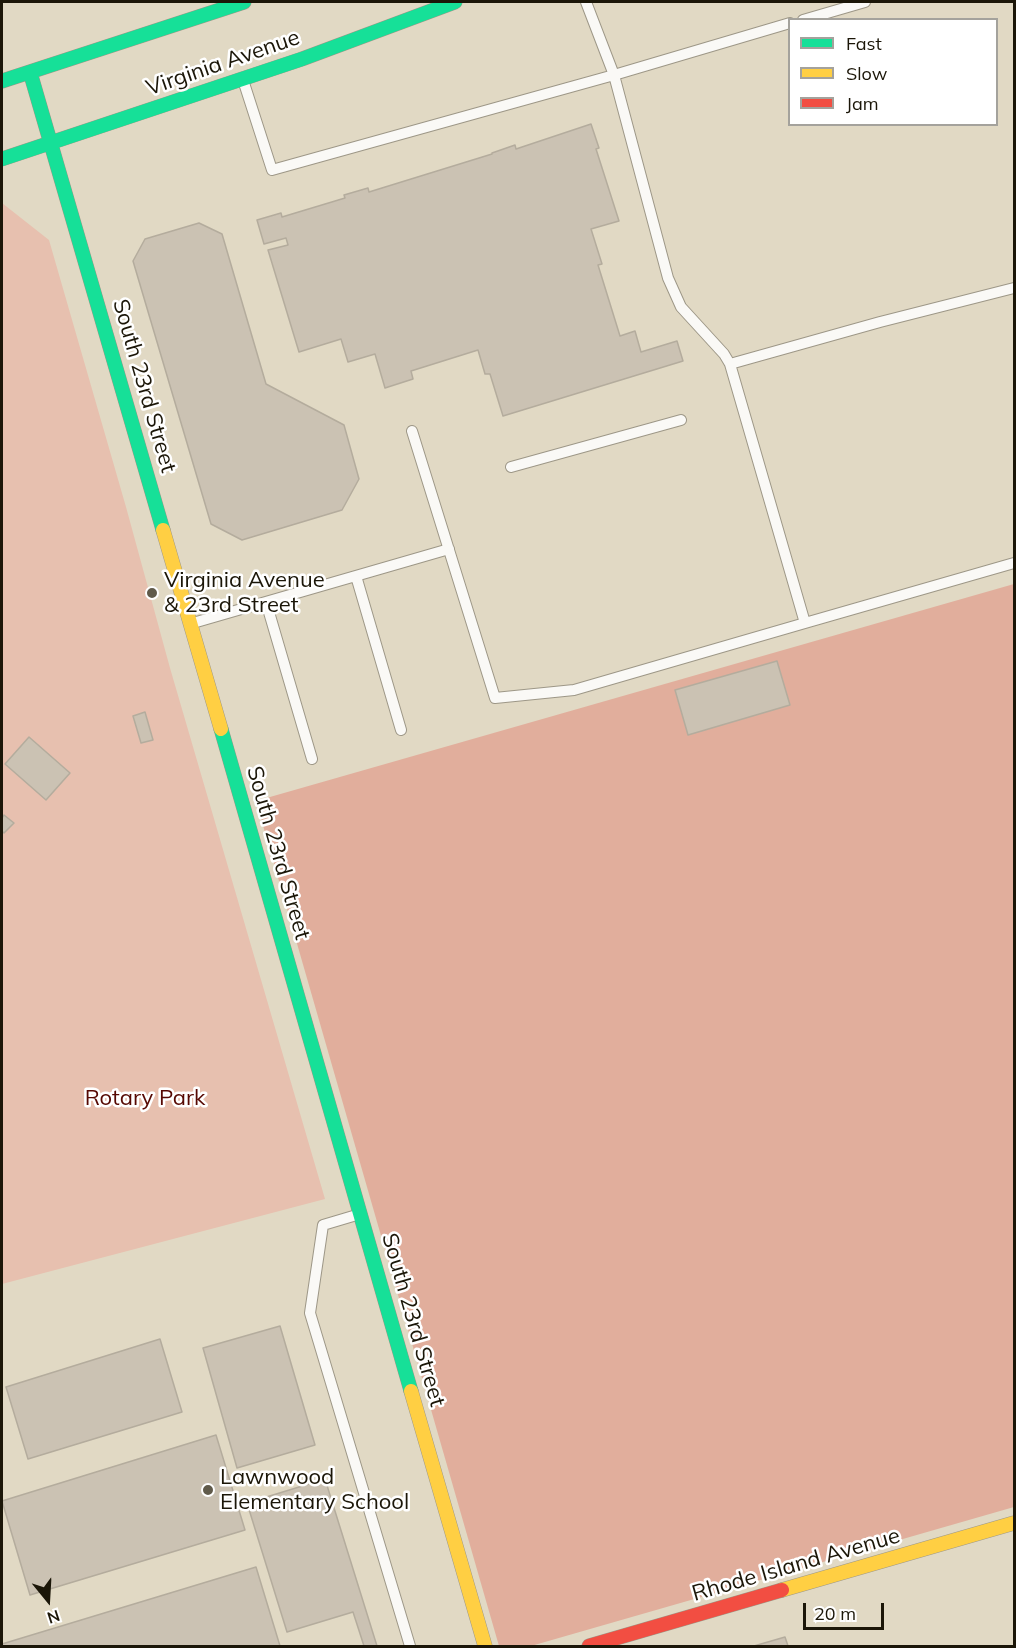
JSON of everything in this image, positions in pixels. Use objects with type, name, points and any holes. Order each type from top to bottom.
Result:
[{"type":"street","points":[[2,81],[244,2]]},
{"type":"street","name":"Virginia Avenue","points":[[2,159],[242,79],[455,2]]},
{"type":"street","name":"South 23rd Street","points":[[30,72],[485,1647]]},
{"type":"street","name":"Rhode Island Avenue","points":[[590,1647],[1014,1523]]},
{"type":"lane","points":[[586,2],[614,75],[668,278],[681,307],[724,354],[730,364],[805,623]]},
{"type":"lane","points":[[810,18],[865,2]]},
{"type":"lane","points":[[242,79],[272,170],[614,75],[788,23]]},
{"type":"lane","points":[[730,364],[900,316],[1014,288]]},
{"type":"lane","points":[[511,467],[681,420]]},
{"type":"lane","points":[[412,431],[495,698],[574,690],[1014,563]]},
{"type":"lane","points":[[190,624],[449,549]]},
{"type":"lane","points":[[356,576],[401,730]]},
{"type":"lane","points":[[266,602],[312,759]]},
{"type":"lane","points":[[360,1213],[323,1226],[310,1313],[410,1647]]},
{"type":"green space","name":"Rotary Park","points":[[2,203],[49,240],[170,668],[325,1199],[2,1284]]},
{"type":"shaded area","points":[[1014,584],[1014,1507],[531,1646],[499,1646],[256,801]]},
{"type":"building","points":[[591,124],[599,148],[596,149],[619,221],[591,229],[602,264],[598,265],[620,336],[635,331],[641,352],[677,341],[683,361],[503,416],[490,374],[485,374],[478,350],[411,371],[413,379],[385,388],[375,354],[348,362],[341,339],[299,352],[268,250],[288,245],[286,238],[264,244],[257,220],[281,213],[282,217],[345,198],[344,195],[368,188],[369,192],[515,145],[516,149]]},
{"type":"building","points":[[199,223],[222,234],[266,384],[344,425],[359,479],[342,510],[242,540],[211,524],[133,261],[145,239]]},
{"type":"building","points":[[777,661],[790,705],[688,735],[675,690]]},
{"type":"building","points":[[145,712],[153,740],[141,743],[133,716]]},
{"type":"building","points":[[29,737],[70,773],[46,800],[5,764]]},
{"type":"building","points":[[4,815],[14,823],[4,833],[2,818]]},
{"type":"building","points":[[280,1326],[315,1445],[237,1468],[203,1348]]},
{"type":"building","points":[[160,1339],[182,1412],[28,1459],[6,1387]]},
{"type":"building","points":[[216,1435],[245,1530],[30,1595],[2,1501]]},
{"type":"building","points":[[325,1479],[377,1646],[364,1646],[353,1612],[287,1632],[247,1503]]},
{"type":"building","points":[[256,1567],[280,1646],[2,1646],[2,1644]]},
{"type":"building","points":[[785,1637],[788,1646],[754,1646]]},
{"type":"traffic: fast","points":[[2,81],[244,2]]},
{"type":"traffic: fast","points":[[2,159],[302,59],[455,2]]},
{"type":"traffic: fast","points":[[30,72],[163,530]]},
{"type":"traffic: fast","points":[[221,729],[411,1391]]},
{"type":"traffic: slow","points":[[163,530],[221,729]]},
{"type":"traffic: slow","points":[[411,1391],[485,1646]]},
{"type":"traffic: slow","points":[[782,1590],[1014,1523]]},
{"type":"traffic: jam","points":[[589,1646],[782,1590]]},
{"type":"place","name":"Virginia Avenue & 23rd Street","points":[[152,593]]},
{"type":"place","name":"Lawnwood Elementary School","points":[[208,1490]]}]
